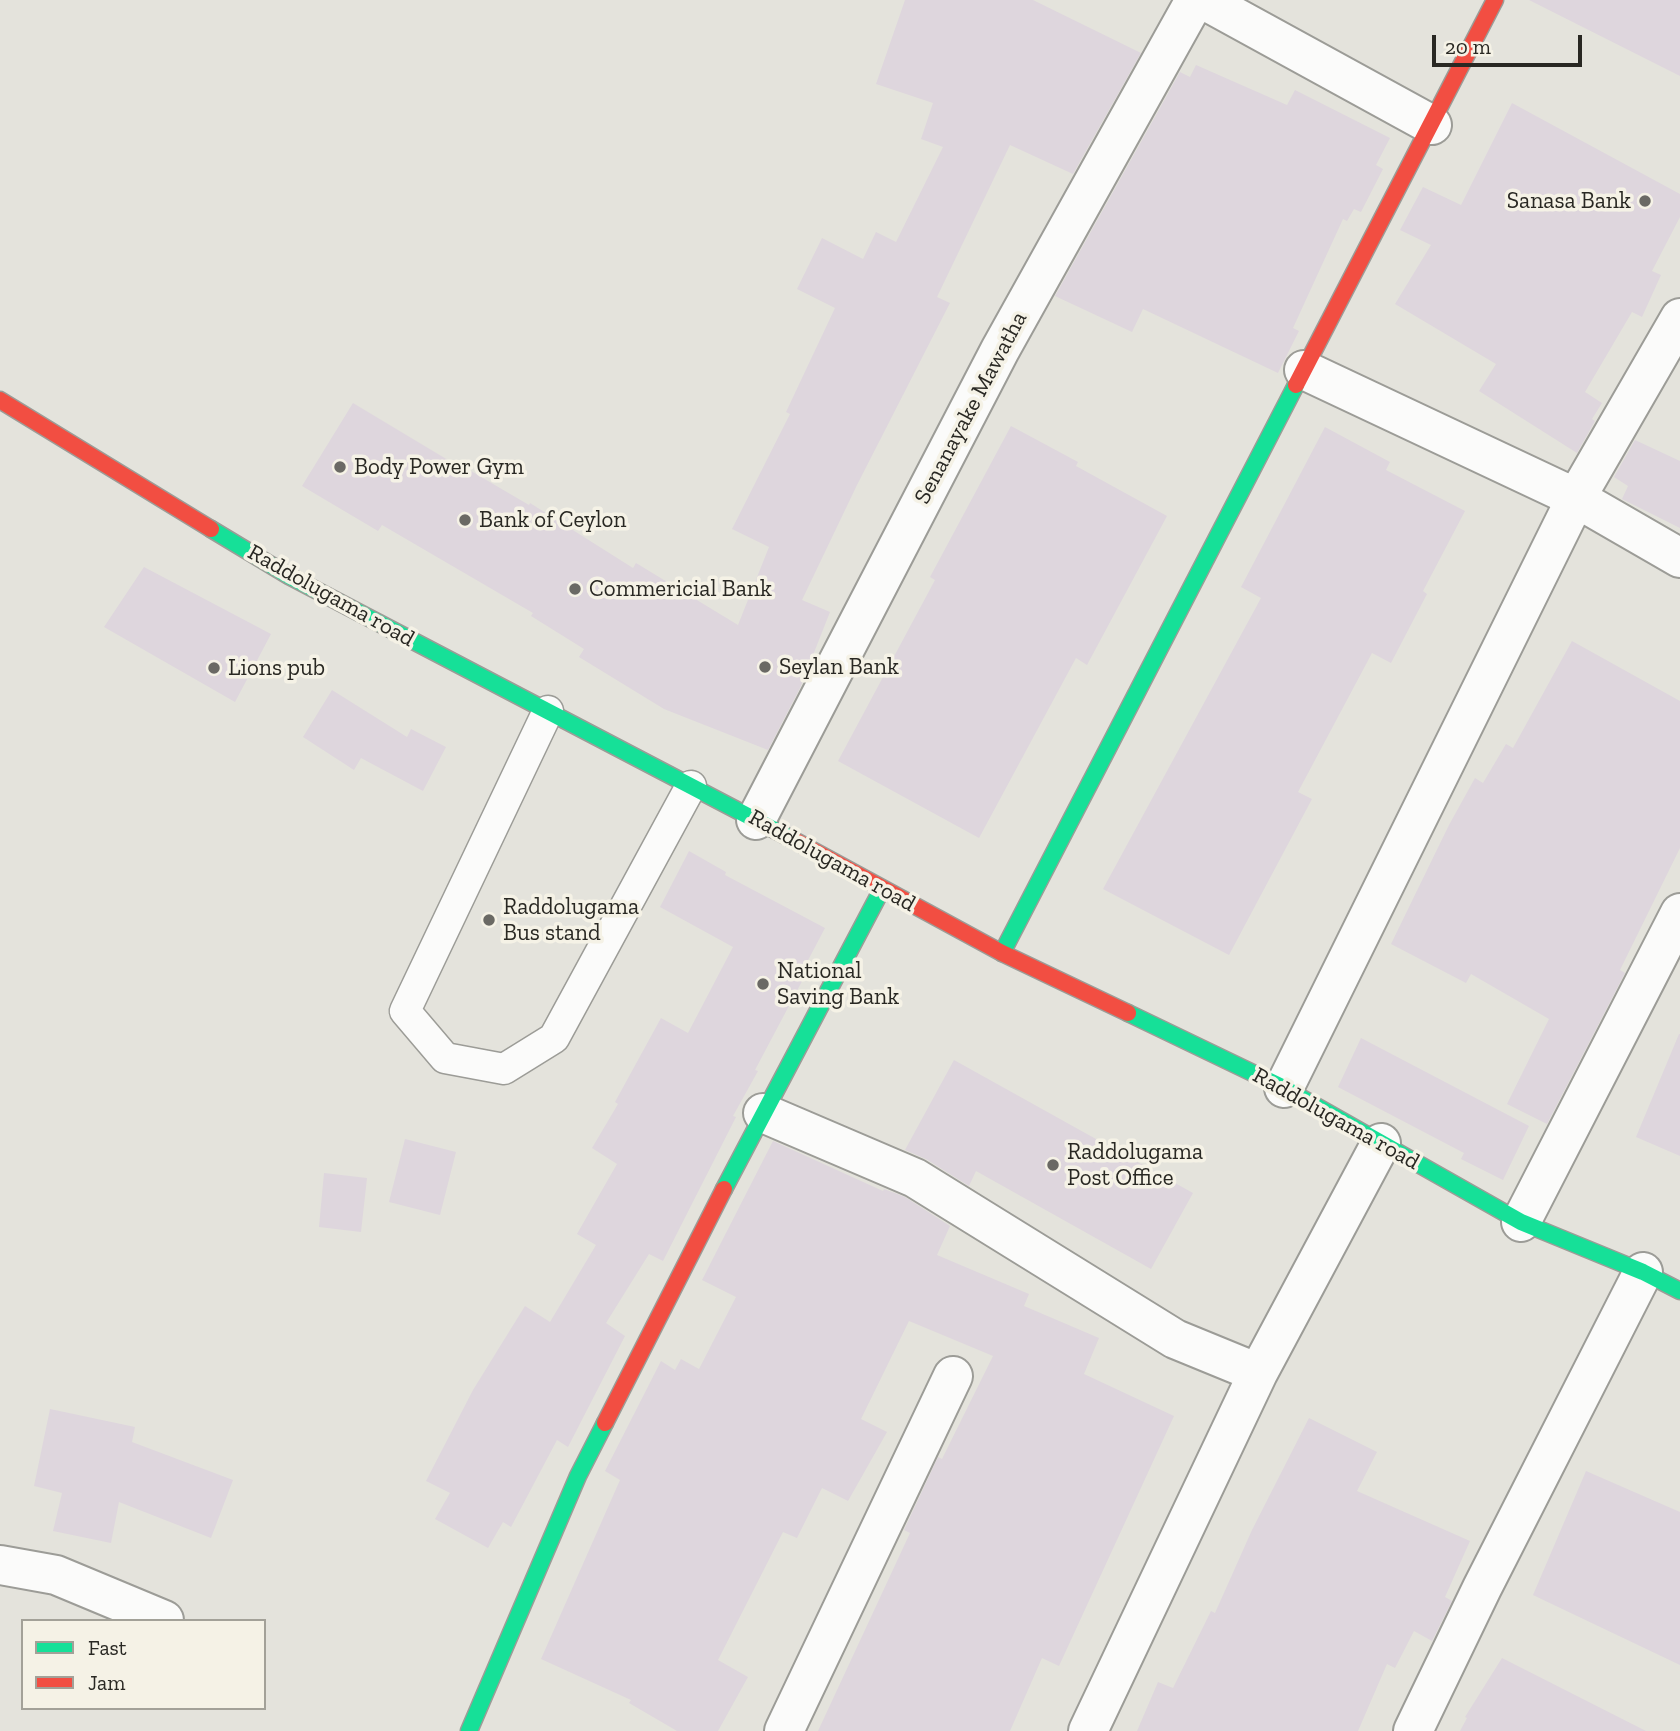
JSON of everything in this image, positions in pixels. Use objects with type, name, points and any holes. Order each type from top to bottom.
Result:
[{"type":"street","name":"Senanayake Mawatha","points":[[756,820],[1000,350],[1195,0]]},
{"type":"street","points":[[1204,0],[1432,125]]},
{"type":"street","points":[[1002,953],[1495,0]]},
{"type":"street","points":[[1284,1088],[1576,498],[1680,318]]},
{"type":"street","points":[[1304,370],[1576,498],[1680,558]]},
{"type":"street","name":"Raddolugama road","points":[[0,400],[289,576],[756,820],[1002,953],[1284,1088],[1521,1222],[1643,1272],[1680,1291]]},
{"type":"street","points":[[478,1728],[578,1476],[763,1113],[882,889]]},
{"type":"street","points":[[1521,1222],[1680,914]]},
{"type":"street","points":[[763,1113],[915,1178],[1175,1339],[1258,1373]]},
{"type":"street","points":[[1088,1731],[1258,1373],[1381,1143]]},
{"type":"street","points":[[1413,1731],[1482,1588],[1643,1272]]},
{"type":"street","points":[[784,1731],[953,1376]]},
{"type":"street","points":[[0,1565],[56,1575],[162,1619]]},
{"type":"lane","points":[[548,711],[405,1012],[445,1058],[504,1069],[554,1038],[691,786]]},
{"type":"building","points":[[905,0],[1033,0],[1141,53],[1073,174],[1010,145],[937,297],[950,303],[802,600],[830,612],[800,688],[768,750],[664,709],[579,657],[584,649],[531,616],[533,613],[382,525],[378,531],[302,486],[353,403],[458,466],[459,464],[529,505],[530,503],[633,568],[636,563],[738,625],[769,547],[732,529],[790,414],[786,412],[835,308],[797,289],[822,238],[863,259],[876,232],[896,242],[943,147],[921,139],[933,103],[876,84]]},
{"type":"building","points":[[1529,0],[1680,0],[1680,76]]},
{"type":"building","points":[[1196,65],[1287,105],[1295,90],[1390,138],[1376,165],[1383,169],[1361,212],[1354,209],[1347,221],[1343,219],[1293,328],[1299,331],[1278,373],[1143,309],[1132,332],[1055,296],[1180,72],[1190,77]]},
{"type":"building","points":[[1512,103],[1680,194],[1680,217],[1652,271],[1661,275],[1642,317],[1632,312],[1585,392],[1602,403],[1577,453],[1479,391],[1496,364],[1395,304],[1431,245],[1400,230],[1423,187],[1461,205]]},
{"type":"building","points":[[1011,426],[1078,462],[1076,466],[1167,516],[1087,665],[1076,658],[979,838],[838,761],[935,580],[930,577]]},
{"type":"building","points":[[1325,427],[1390,462],[1386,470],[1465,511],[1423,591],[1427,594],[1391,663],[1372,653],[1298,792],[1312,799],[1229,955],[1103,889],[1261,598],[1241,587]]},
{"type":"building","points":[[1635,440],[1680,461],[1680,528],[1622,499],[1628,486],[1614,477]]},
{"type":"building","name":"Lions pub","points":[[144,567],[271,634],[235,702],[104,627]]},
{"type":"building","points":[[1572,641],[1680,701],[1680,848],[1620,970],[1625,973],[1547,1124],[1507,1104],[1549,1019],[1471,974],[1466,983],[1391,944],[1475,778],[1483,783],[1506,744],[1513,748]]},
{"type":"building","points":[[332,690],[407,737],[411,729],[446,747],[423,791],[361,758],[354,770],[303,737]]},
{"type":"building","points":[[689,851],[726,872],[725,875],[825,928],[805,966],[809,968],[755,1070],[758,1071],[733,1116],[736,1117],[663,1261],[649,1254],[606,1323],[625,1336],[568,1447],[557,1440],[511,1527],[503,1522],[488,1548],[435,1519],[450,1493],[426,1481],[473,1390],[525,1306],[550,1322],[596,1245],[577,1234],[617,1164],[592,1148],[618,1104],[615,1102],[661,1018],[688,1033],[733,947],[660,907]]},
{"type":"building","points":[[1680,1034],[1680,1156],[1636,1137]]},
{"type":"building","points":[[1361,1038],[1529,1126],[1503,1180],[1461,1159],[1464,1153],[1338,1087]]},
{"type":"building","name":"Raddolugama Post Office","points":[[954,1060],[1193,1193],[1151,1269],[976,1171],[969,1186],[926,1159],[905,1150]]},
{"type":"building","points":[[405,1139],[456,1152],[440,1215],[389,1202]]},
{"type":"building","points":[[773,1141],[883,1191],[884,1189],[905,1197],[950,1226],[937,1255],[1029,1294],[1024,1306],[1099,1338],[1084,1374],[1174,1416],[1059,1666],[1042,1658],[1010,1731],[818,1731],[910,1533],[904,1530],[938,1457],[942,1459],[993,1356],[909,1321],[861,1419],[887,1432],[848,1501],[822,1488],[797,1538],[783,1532],[718,1660],[748,1677],[718,1731],[677,1731],[629,1703],[631,1700],[541,1659],[620,1480],[605,1471],[661,1361],[675,1370],[681,1359],[699,1369],[736,1297],[702,1280]]},
{"type":"building","points":[[324,1173],[367,1178],[361,1232],[319,1227]]},
{"type":"building","points":[[50,1409],[135,1427],[132,1442],[233,1480],[211,1538],[119,1502],[111,1543],[53,1531],[62,1493],[34,1486]]},
{"type":"building","points":[[1309,1418],[1377,1452],[1357,1491],[1470,1541],[1445,1597],[1452,1601],[1432,1641],[1414,1631],[1395,1668],[1387,1664],[1358,1731],[1137,1731],[1158,1682],[1173,1688],[1211,1611],[1215,1613],[1252,1530]]},
{"type":"building","points":[[1586,1471],[1680,1512],[1680,1665],[1533,1595]]},
{"type":"building","points":[[1502,1658],[1646,1731],[1460,1731],[1467,1718],[1465,1717]]},
{"type":"traffic: fast","points":[[1002,953],[1296,385]]},
{"type":"traffic: fast","points":[[211,529],[289,576],[792,839]]},
{"type":"traffic: fast","points":[[724,1189],[882,889]]},
{"type":"traffic: fast","points":[[1128,1013],[1284,1088],[1521,1222],[1643,1272],[1680,1291]]},
{"type":"traffic: fast","points":[[469,1731],[578,1476],[605,1423]]},
{"type":"traffic: jam","points":[[1296,385],[1495,0]]},
{"type":"traffic: jam","points":[[0,400],[211,529]]},
{"type":"traffic: jam","points":[[792,839],[1002,953],[1128,1013]]},
{"type":"traffic: jam","points":[[605,1423],[724,1189]]},
{"type":"place","name":"Sanasa Bank","points":[[1645,201]]},
{"type":"place","name":"Body Power Gym","points":[[340,467]]},
{"type":"place","name":"Bank of Ceylon","points":[[465,520]]},
{"type":"place","name":"Commericial Bank","points":[[575,589]]},
{"type":"place","name":"Seylan Bank","points":[[765,667]]},
{"type":"place","name":"Lions pub","points":[[214,668]]},
{"type":"place","name":"Raddolugama Bus stand","points":[[489,920]]},
{"type":"place","name":"National Saving Bank","points":[[763,984]]},
{"type":"place","name":"Raddolugama Post Office","points":[[1053,1165]]}]
